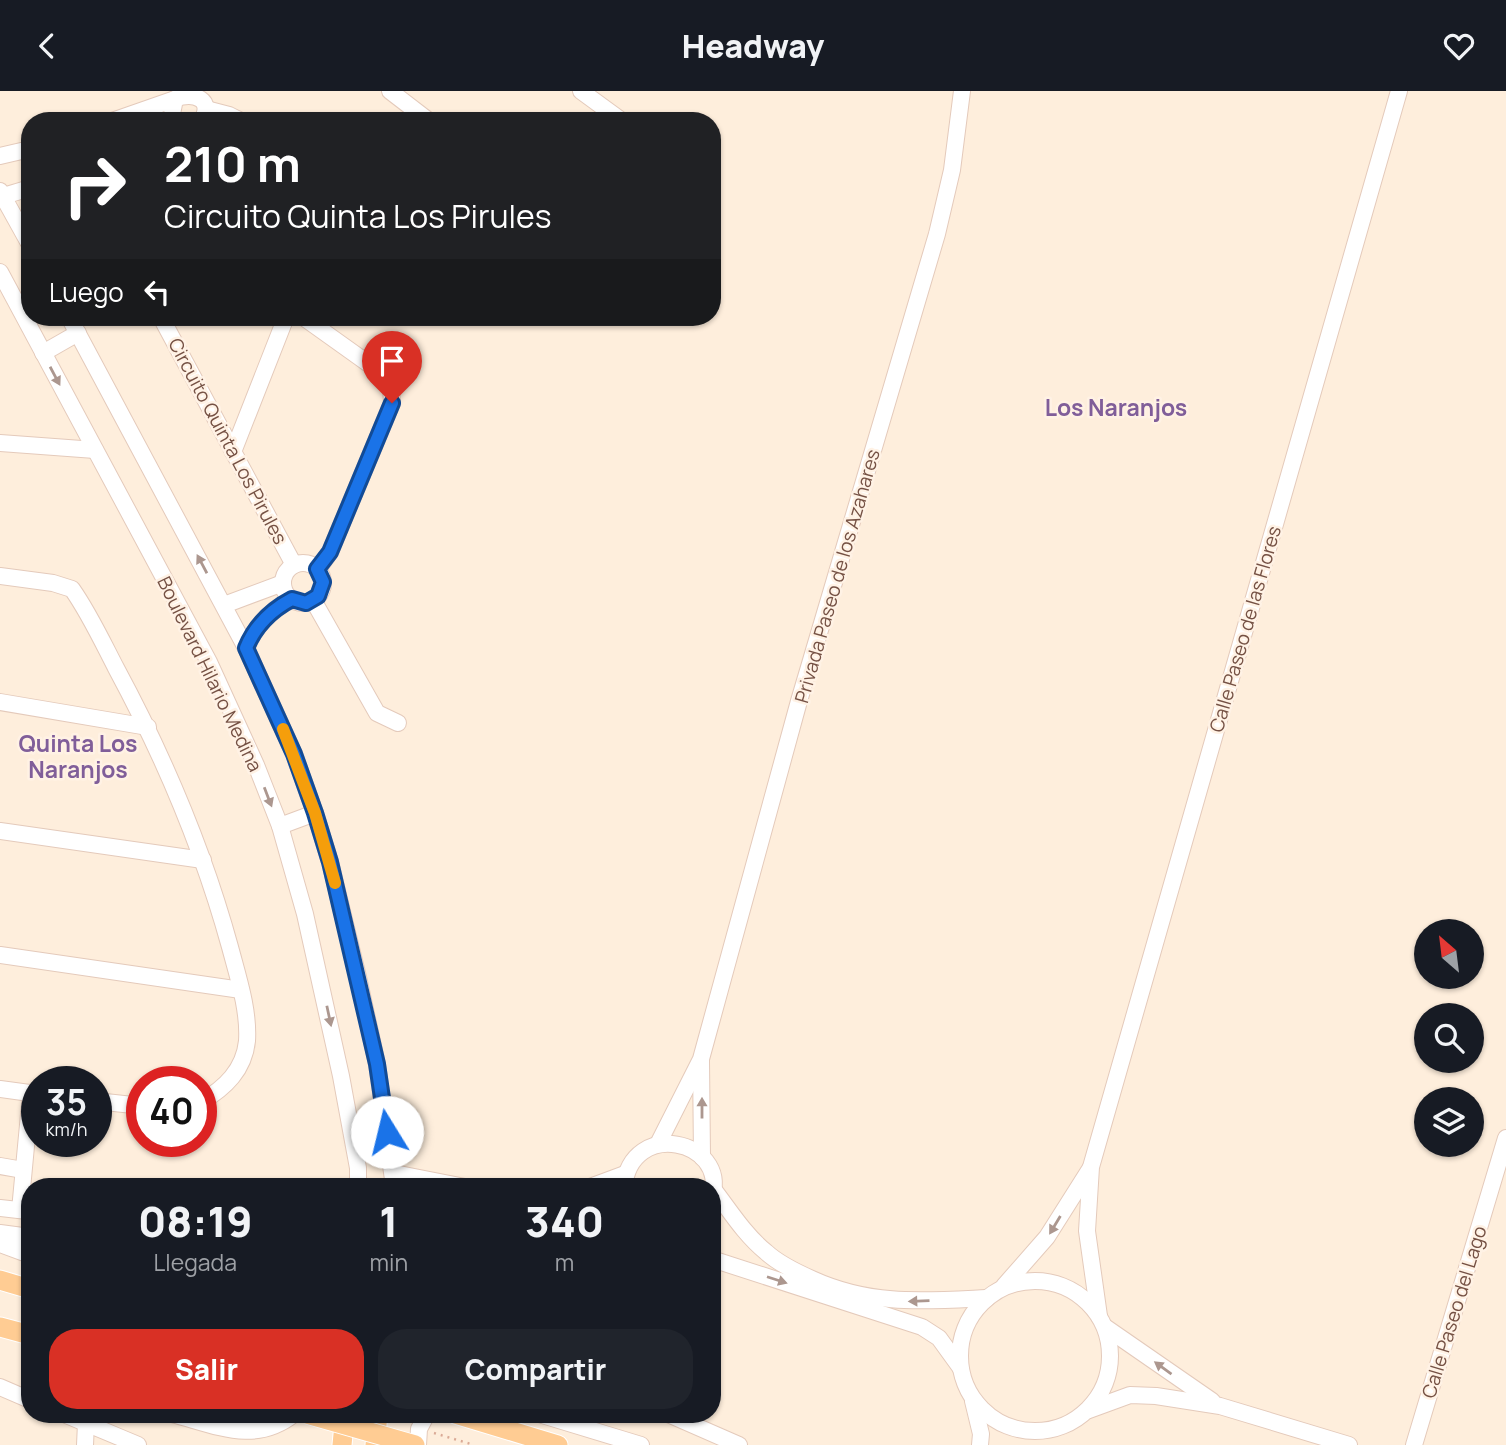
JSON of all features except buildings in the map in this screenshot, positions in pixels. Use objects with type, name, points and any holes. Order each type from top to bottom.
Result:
[{"type":"main road","points":[[0,1280],[21,1286]]},
{"type":"main road","points":[[0,1327],[21,1333]]},
{"type":"main road","points":[[339,1423],[416,1445]]},
{"type":"main road","points":[[342,1445],[344,1423]]},
{"type":"main road","points":[[375,1445],[377,1423]]},
{"type":"main road","points":[[485,1423],[558,1445]]},
{"type":"street","points":[[390,91],[417,112]]},
{"type":"street","points":[[581,91],[610,112]]},
{"type":"street","name":"Privada Paseo de los Azahares","points":[[658,1144],[701,1059],[799,701],[937,234],[952,170],[962,91]]},
{"type":"street","name":"Calle Paseo de las Flores","points":[[1102,1322],[1087,1231],[1091,1167],[1399,91]]},
{"type":"street","points":[[138,112],[190,92],[202,104],[222,112]]},
{"type":"street","points":[[172,112],[175,99]]},
{"type":"street","points":[[0,156],[21,151]]},
{"type":"street","points":[[21,190],[1,194],[21,229]]},
{"type":"street","name":"Boulevard Hilario Medina","points":[[0,272],[21,312]]},
{"type":"street","name":"Boulevard Hilario Medina","points":[[29,326],[209,662],[256,765],[280,826],[323,987],[358,1178]]},
{"type":"street","name":"Boulevard Hilario Medina","points":[[74,326],[224,605],[294,754],[330,862],[358,977],[377,1064],[394,1178]]},
{"type":"street","name":"Circuito Quinta Los Pirules","points":[[166,326],[294,565]]},
{"type":"street","points":[[233,452],[282,326]]},
{"type":"street","points":[[316,326],[380,372],[391,387],[392,403],[330,552],[317,569]]},
{"type":"street","points":[[43,353],[78,333]]},
{"type":"street","points":[[0,443],[95,450]]},
{"type":"street","points":[[311,564],[317,569],[323,582],[318,596],[306,603],[292,599],[284,589],[284,583],[285,576],[294,565],[311,564]]},
{"type":"street","points":[[0,576],[53,583],[72,589],[148,727],[178,793],[204,860],[241,990],[247,1042],[233,1078],[217,1092]]},
{"type":"street","points":[[224,605],[284,583]]},
{"type":"street","points":[[246,648],[260,624],[278,607],[292,599]]},
{"type":"street","points":[[313,600],[377,713],[398,723]]},
{"type":"street","points":[[0,702],[148,727]]},
{"type":"street","points":[[280,826],[315,813]]},
{"type":"street","points":[[0,831],[204,860]]},
{"type":"street","points":[[0,955],[241,990]]},
{"type":"street","name":"Privada Paseo de los Azahares","points":[[701,1059],[702,1157],[713,1178]]},
{"type":"street","points":[[0,1089],[21,1091]]},
{"type":"street","name":"Calle Paseo del Lago","points":[[1414,1445],[1500,1181],[1506,1138]]},
{"type":"street","points":[[626,1178],[632,1161],[644,1150],[658,1144],[674,1143],[689,1147],[702,1157]]},
{"type":"street","points":[[23,1178],[25,1157]]},
{"type":"street","points":[[0,1166],[23,1170]]},
{"type":"street","name":"Calle Paseo de las Flores","points":[[1002,1288],[1047,1237],[1091,1167]]},
{"type":"street","points":[[354,1178],[358,1168]]},
{"type":"street","name":"Privada Paseo de los Azahares","points":[[721,1203],[766,1252],[788,1268],[829,1287],[857,1296],[885,1300],[987,1298]]},
{"type":"street","points":[[0,1208],[21,1211]]},
{"type":"street","points":[[0,1233],[21,1236]]},
{"type":"street","points":[[0,1244],[21,1252]]},
{"type":"street","points":[[721,1262],[922,1327],[939,1338],[960,1367]]},
{"type":"street","points":[[1087,1411],[1099,1397],[1107,1381],[1110,1354],[1102,1322],[1088,1301],[1073,1290],[1038,1280],[1019,1282],[1002,1288],[987,1298],[967,1322],[960,1344],[960,1367],[966,1389],[990,1417],[1033,1438],[1064,1426],[1087,1411],[1130,1395],[1156,1396],[1220,1406],[1349,1445]]},
{"type":"street","points":[[1102,1322],[1220,1406]]},
{"type":"street","points":[[972,1399],[981,1434],[980,1445]]},
{"type":"street","points":[[85,1445],[86,1423],[138,1445]]},
{"type":"street","points":[[198,1423],[236,1436],[254,1437],[282,1427],[286,1423]]},
{"type":"street","points":[[416,1445],[422,1423]]},
{"type":"street","points":[[569,1423],[641,1445]]},
{"type":"street","points":[[688,1423],[739,1445]]},
{"type":"slow traffic","points":[[283,729],[315,813],[335,883]]},
{"type":"district","name":"Los Naranjos","points":[[1116,407]]},
{"type":"district","name":"Quinta Los Naranjos","points":[[78,756]]},
{"type":"route","points":[[387,1132],[377,1064],[330,862],[294,754],[246,648],[254,631],[278,607],[292,599],[306,603],[318,596],[323,582],[317,569],[330,552],[392,403]]}]
